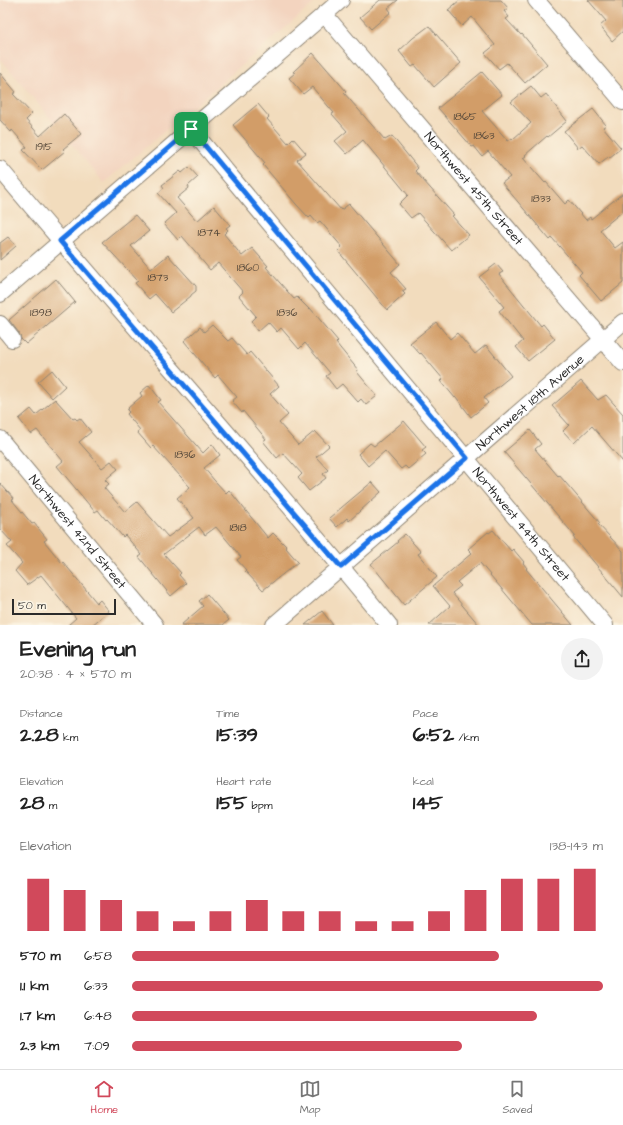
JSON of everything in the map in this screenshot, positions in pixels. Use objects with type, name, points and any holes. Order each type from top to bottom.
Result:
[{"type":"street","points":[[0,294],[341,0]]},
{"type":"street","points":[[536,0],[623,102]]},
{"type":"street","name":"Northwest 45th Street","points":[[324,14],[623,363]]},
{"type":"street","name":"Northwest 44th Street","points":[[191,129],[605,625]]},
{"type":"street","points":[[0,169],[389,625]]},
{"type":"street","name":"Northwest 18th Avenue","points":[[274,625],[623,322]]},
{"type":"street","points":[[0,324],[12,339]]},
{"type":"street","name":"Northwest 42nd Street","points":[[0,439],[155,625]]},
{"type":"shaded area","points":[[0,0],[318,0],[104,183],[0,58]]},
{"type":"building","points":[[380,0],[398,0],[388,8],[391,12],[371,29],[360,17]]},
{"type":"building","points":[[460,0],[501,0],[508,8],[504,11],[509,17],[506,19],[521,35],[522,34],[547,64],[525,83],[507,63],[499,69],[485,53],[495,45],[472,17],[462,26],[448,10]]},
{"type":"building","points":[[588,0],[623,0],[623,31],[612,41],[600,26],[606,21]]},
{"type":"building","points":[[429,26],[461,63],[434,87],[415,65],[412,67],[399,51]]},
{"type":"building","points":[[313,53],[346,91],[344,93],[385,140],[392,136],[418,168],[415,171],[454,215],[452,216],[469,235],[451,250],[418,213],[411,218],[399,204],[408,195],[363,140],[347,154],[335,141],[347,131],[332,114],[334,113],[312,87],[303,94],[289,78],[295,73],[293,72]]},
{"type":"building","points":[[482,72],[502,95],[482,111],[508,141],[512,138],[513,139],[531,123],[511,102],[531,86],[541,98],[546,94],[567,121],[548,137],[547,136],[523,158],[565,204],[569,200],[586,220],[590,217],[591,219],[623,193],[623,211],[600,230],[615,248],[623,242],[623,283],[601,301],[579,275],[582,272],[552,238],[550,240],[502,183],[510,177],[488,151],[482,156],[474,146],[472,147],[438,108]]},
{"type":"building","points":[[0,73],[16,92],[13,94],[32,114],[26,120],[40,136],[64,114],[81,134],[63,149],[65,151],[42,170],[23,150],[27,147],[12,130],[11,132],[0,120]]},
{"type":"building","points":[[258,104],[269,117],[267,119],[288,143],[293,138],[306,153],[297,160],[341,210],[349,204],[400,264],[391,272],[406,289],[402,291],[405,294],[387,310],[338,251],[342,247],[320,221],[317,223],[311,216],[309,218],[296,204],[263,165],[265,163],[233,125]]},
{"type":"building","points":[[593,109],[606,125],[603,127],[621,148],[599,164],[582,145],[578,148],[564,131]]},
{"type":"building","points":[[189,167],[198,177],[188,186],[189,188],[177,198],[197,221],[214,206],[230,225],[226,228],[228,230],[224,234],[242,256],[252,248],[268,266],[266,267],[294,299],[297,297],[309,309],[310,308],[338,341],[336,343],[377,396],[366,405],[361,399],[358,402],[342,384],[336,389],[326,376],[330,373],[305,343],[299,349],[281,328],[277,332],[268,322],[258,331],[251,321],[256,316],[239,296],[243,292],[218,263],[210,270],[182,236],[178,240],[164,224],[176,213],[158,193],[164,188],[162,185],[180,171],[182,173]]},
{"type":"building","points":[[135,215],[149,231],[131,246],[151,269],[168,255],[196,286],[196,291],[171,312],[155,294],[149,299],[135,283],[138,281],[102,242]]},
{"type":"building","points":[[8,237],[16,246],[0,260],[0,243]]},
{"type":"building","points":[[496,264],[503,272],[499,274],[506,283],[541,326],[543,324],[555,339],[528,361],[516,347],[523,341],[499,311],[504,307],[479,277]]},
{"type":"building","points":[[56,279],[75,302],[26,344],[9,320]]},
{"type":"building","points":[[436,322],[450,339],[457,333],[475,354],[486,345],[511,376],[484,398],[488,403],[471,417],[456,397],[455,398],[441,381],[443,379],[421,353],[420,354],[410,343]]},
{"type":"building","points":[[212,325],[228,341],[232,338],[247,355],[250,352],[279,386],[270,394],[288,415],[279,423],[298,445],[315,431],[329,446],[316,457],[328,470],[323,474],[326,478],[309,491],[298,478],[302,474],[283,453],[277,458],[263,441],[266,439],[243,411],[242,413],[232,401],[237,397],[218,375],[215,378],[184,341],[200,327],[204,332]]},
{"type":"building","points":[[52,370],[65,386],[52,398],[38,382]]},
{"type":"building","points":[[581,381],[598,400],[606,395],[623,414],[623,462],[592,426],[574,443],[563,431],[569,425],[552,406]]},
{"type":"building","points":[[149,385],[161,400],[158,402],[203,453],[212,444],[220,455],[204,468],[214,480],[226,493],[229,490],[268,538],[273,533],[287,547],[286,548],[298,562],[263,590],[245,571],[246,570],[237,560],[241,557],[216,527],[205,535],[199,527],[164,554],[181,573],[179,575],[186,583],[171,596],[139,557],[142,555],[125,535],[123,537],[98,510],[95,512],[57,466],[63,461],[37,430],[31,434],[19,419],[31,409],[36,415],[55,399],[73,419],[75,418],[77,420],[80,418],[91,432],[79,442],[102,468],[111,461],[118,469],[105,480],[109,484],[104,488],[125,512],[137,502],[168,537],[194,518],[177,498],[190,487],[153,446],[151,448],[137,432],[140,430],[127,414],[129,412],[127,410],[129,409],[128,408],[142,396],[140,393]]},
{"type":"building","points":[[404,421],[426,447],[422,450],[426,454],[408,469],[405,466],[401,469],[385,451],[368,466],[358,454],[370,443],[374,446]]},
{"type":"building","points":[[530,430],[541,444],[535,449],[600,523],[598,524],[623,551],[623,597],[573,537],[575,536],[504,452]]},
{"type":"building","points":[[372,482],[381,492],[349,521],[347,518],[337,527],[329,518]]},
{"type":"building","points":[[0,483],[32,524],[34,523],[47,539],[44,541],[62,563],[63,562],[97,603],[100,600],[109,611],[92,625],[68,625],[76,618],[41,575],[27,585],[15,571],[22,563],[7,546],[12,542],[0,529]]},
{"type":"building","points":[[493,530],[511,551],[513,549],[524,562],[523,563],[527,568],[526,569],[573,625],[532,625],[480,563],[457,582],[461,586],[452,593],[479,625],[429,625],[450,606],[433,586],[472,553],[468,549],[488,532],[489,533]]},
{"type":"building","points":[[405,534],[421,552],[418,554],[437,577],[404,605],[371,564],[398,542],[397,541]]},
{"type":"building","points":[[207,594],[229,620],[223,625],[181,625],[203,606],[199,601]]},
{"type":"building","points":[[322,611],[333,625],[305,625]]},
{"type":"route","points":[[191,129],[467,458],[341,567],[60,241],[191,129]]}]
